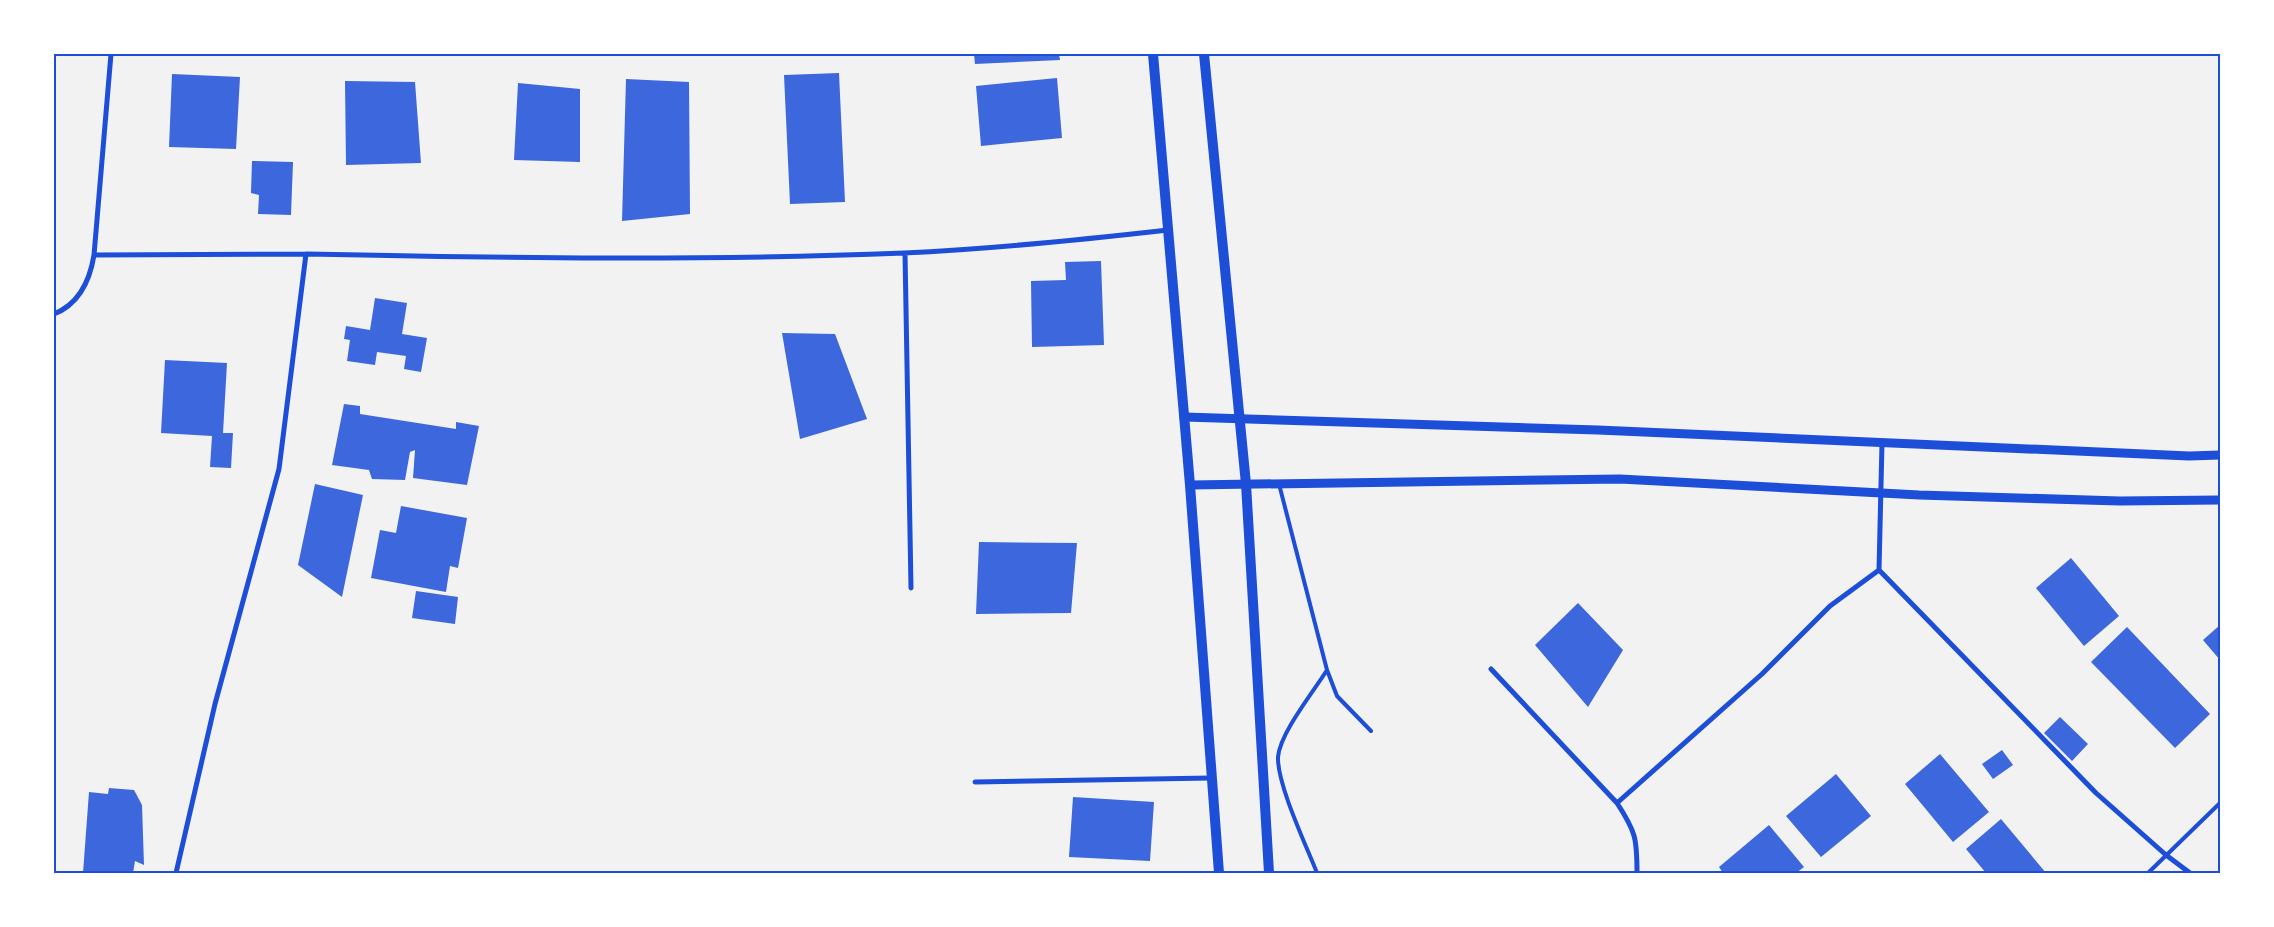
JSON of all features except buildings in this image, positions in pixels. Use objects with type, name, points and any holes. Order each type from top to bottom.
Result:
[{"type":"main road","points":[[1153,54],[1190,485],[1219,873]]},
{"type":"main road","points":[[1204,54],[1246,484],[1269,873]]},
{"type":"street","points":[[54,314],[73,302],[84,288],[91,272],[111,54]]},
{"type":"street","points":[[94,255],[306,254],[601,260],[905,253],[1067,241],[1168,230]]},
{"type":"street","points":[[905,253],[910,588]]},
{"type":"street","points":[[176,873],[215,704],[279,469],[306,254]]},
{"type":"street","points":[[1184,417],[1598,430],[2189,456],[2220,454]]},
{"type":"street","points":[[1882,443],[1879,570],[2096,792],[2166,855],[2190,873]]},
{"type":"street","points":[[1190,485],[1620,479],[1880,493],[2120,501],[2220,500]]},
{"type":"street","points":[[1617,803],[1762,674],[1830,606],[1879,570]]},
{"type":"street","points":[[1491,669],[1617,803],[1632,826],[1636,840],[1637,873]]},
{"type":"street","points":[[974,782],[1211,778]]},
{"type":"lane","points":[[1280,484],[1328,670],[1337,696],[1371,731]]},
{"type":"lane","points":[[1316,873],[1281,777],[1278,755],[1287,731],[1328,670]]},
{"type":"lane","points":[[2148,873],[2220,803]]}]
